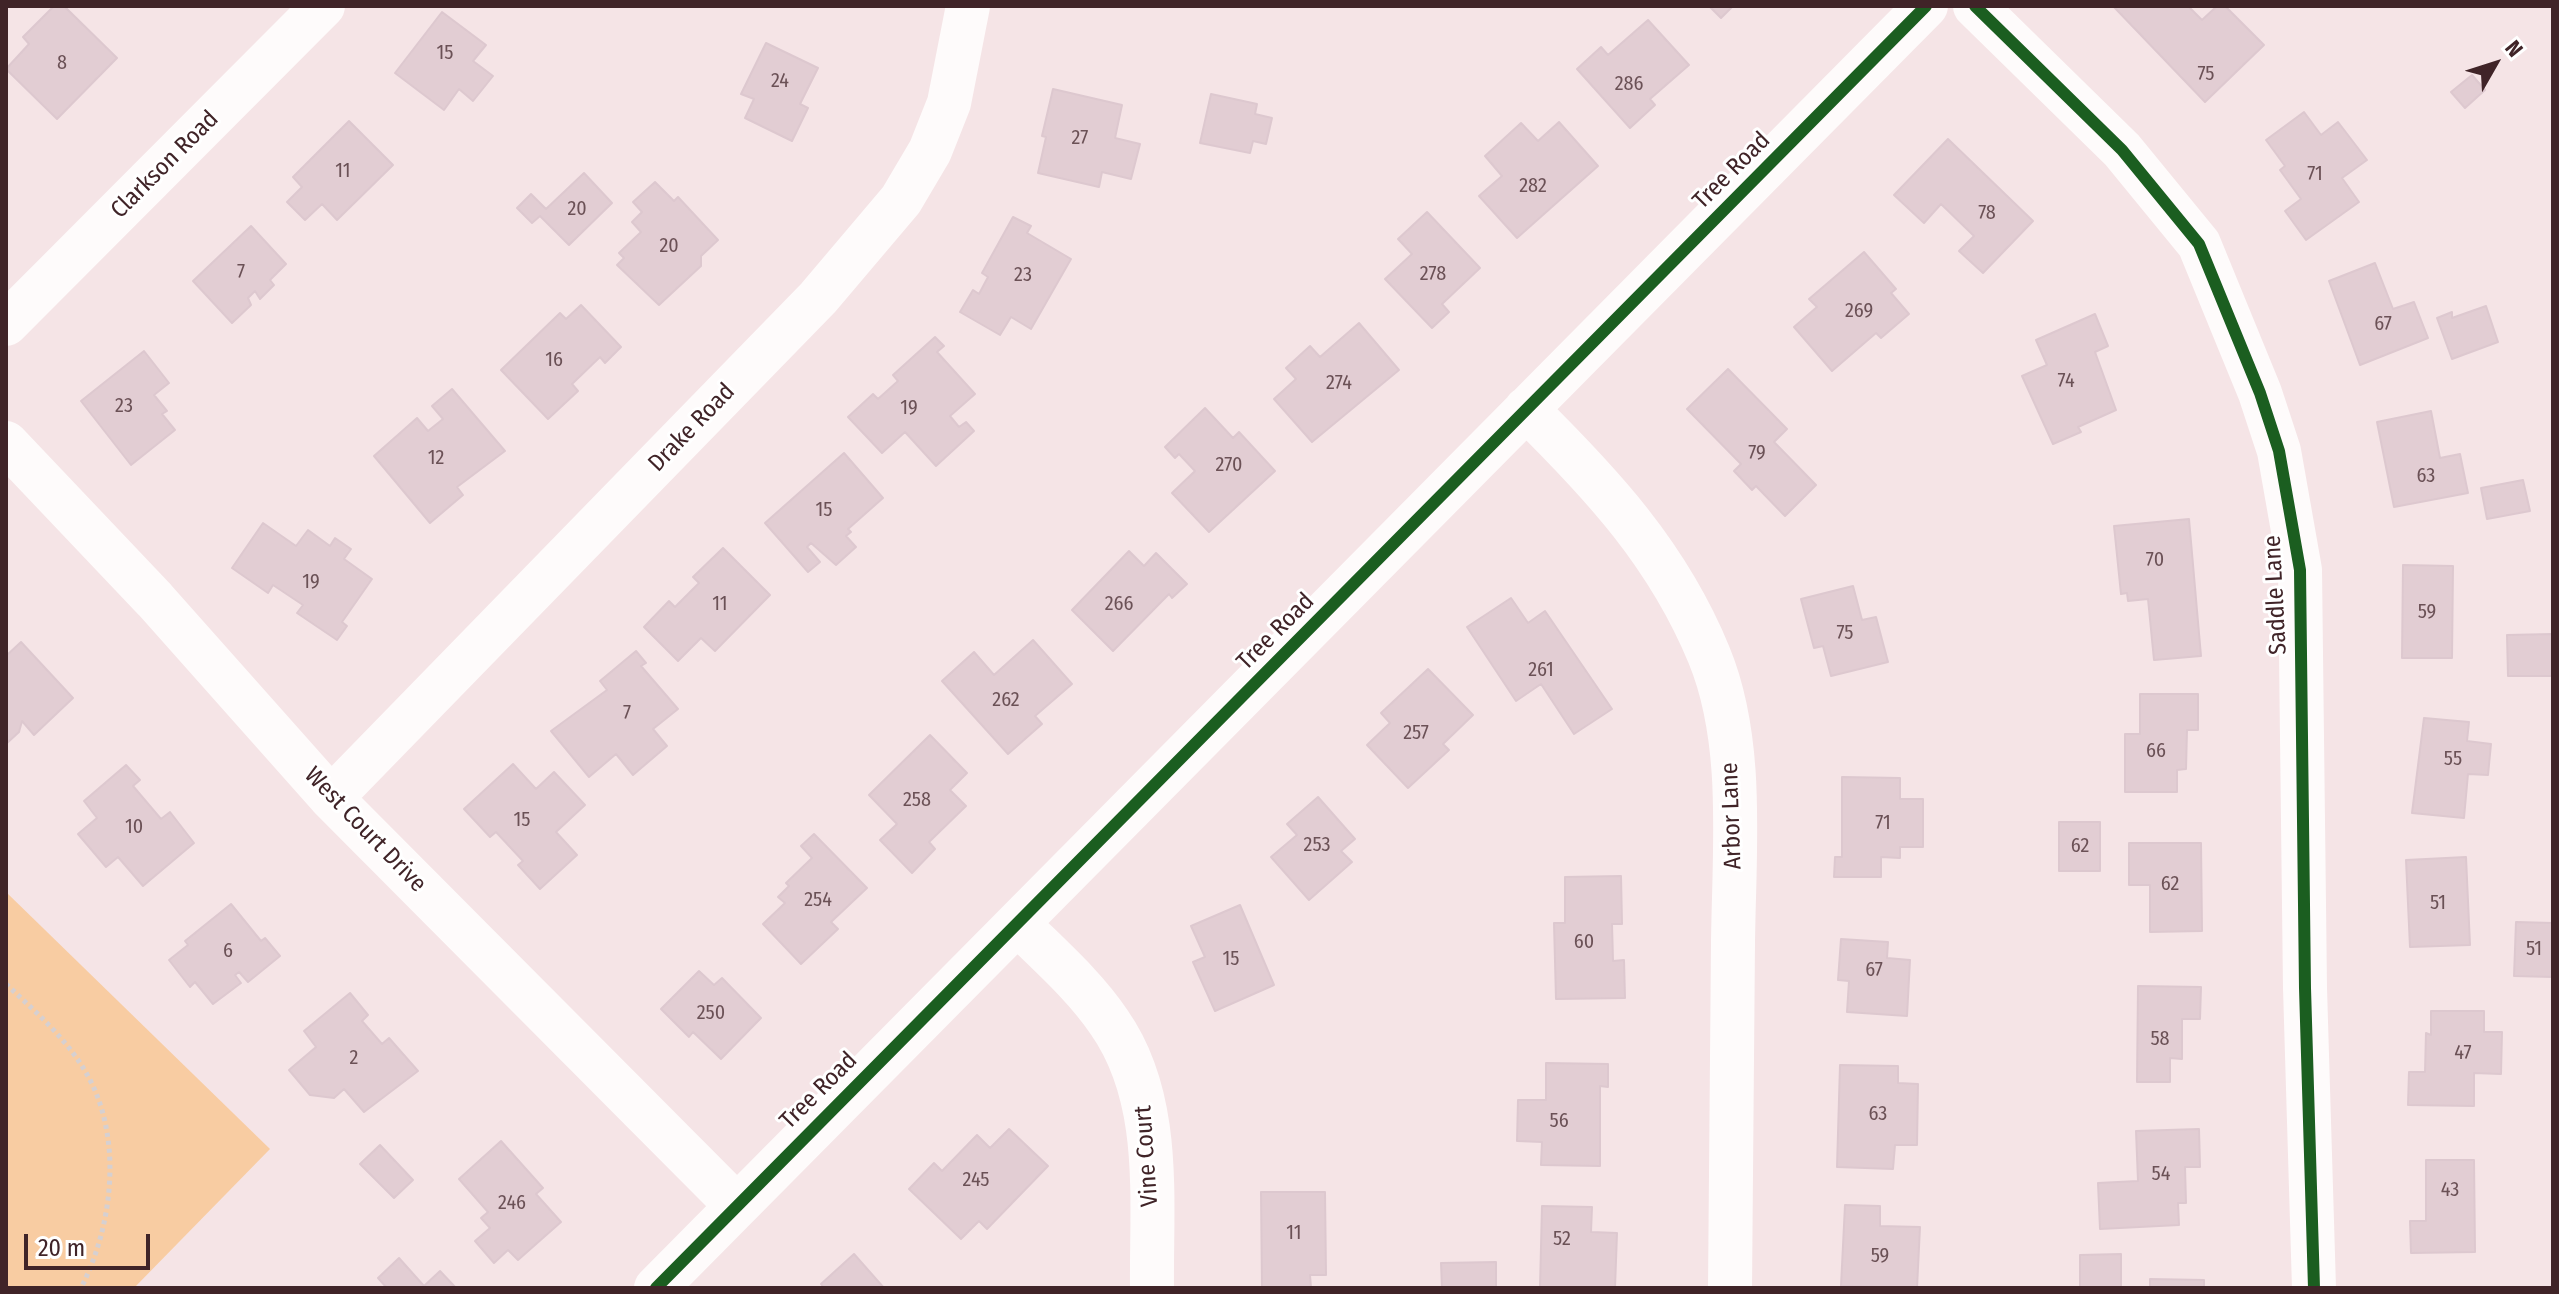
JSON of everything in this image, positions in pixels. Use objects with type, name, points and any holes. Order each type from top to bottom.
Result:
[{"type":"street","name":"Clarkson Road","points":[[6,324],[323,6]]},
{"type":"street","name":"Drake Road","points":[[331,798],[777,341],[901,200],[930,151],[949,103],[968,6]]},
{"type":"street","name":"Tree Road","points":[[656,1288],[1926,6]]},
{"type":"street","name":"Saddle Lane","points":[[1975,6],[2122,150],[2199,244],[2260,393],[2279,451],[2300,570],[2305,988],[2314,1288]]},
{"type":"street","name":"Arbor Lane","points":[[1526,409],[1596,477],[1663,563],[1710,656],[1725,716],[1733,773],[1734,872],[1730,1288]]},
{"type":"street","name":"West Court Drive","points":[[6,443],[155,600],[331,798],[736,1205]]},
{"type":"street","name":"Vine Court","points":[[1018,924],[1079,985],[1110,1022],[1128,1054],[1145,1099],[1151,1166],[1152,1288]]},
{"type":"path","points":[[6,984],[57,1033],[93,1086],[108,1134],[109,1191],[98,1253],[81,1288]]},
{"type":"shaded area","points":[[6,892],[270,1149],[134,1288],[6,1288]]},
{"type":"building","points":[[54,6],[64,6],[117,58],[57,119],[6,69],[29,44],[23,37]]},
{"type":"building","points":[[1709,6],[1733,6],[1721,18]]},
{"type":"building","points":[[2113,6],[2188,6],[2202,20],[2217,6],[2225,6],[2264,45],[2205,102]]},
{"type":"building","points":[[442,12],[486,45],[473,61],[493,76],[473,101],[459,89],[444,110],[395,73]]},
{"type":"building","points":[[1648,20],[1689,65],[1650,99],[1655,105],[1630,128],[1577,69],[1601,47],[1608,55]]},
{"type":"building","points":[[766,43],[818,68],[800,104],[808,108],[792,141],[745,118],[754,99],[741,94]]},
{"type":"building","points":[[2472,75],[2485,90],[2465,108],[2451,92]]},
{"type":"building","points":[[1053,89],[1122,105],[1115,138],[1140,144],[1131,179],[1102,172],[1099,187],[1038,173],[1046,137],[1042,136]]},
{"type":"building","points":[[1211,94],[1257,104],[1255,114],[1272,118],[1266,144],[1253,141],[1250,153],[1200,143]]},
{"type":"building","points":[[2304,112],[2321,135],[2338,122],[2367,160],[2342,178],[2359,202],[2306,240],[2285,211],[2301,199],[2280,170],[2285,166],[2266,140]]},
{"type":"building","points":[[349,121],[393,165],[337,220],[322,204],[305,220],[287,202],[302,187],[293,177]]},
{"type":"building","points":[[1559,122],[1598,166],[1517,238],[1479,196],[1502,176],[1485,156],[1521,123],[1538,141]]},
{"type":"building","points":[[1948,139],[2033,221],[1983,273],[1959,251],[1974,236],[1941,204],[1924,223],[1894,195]]},
{"type":"building","points":[[584,173],[612,203],[569,245],[540,216],[532,223],[517,208],[531,194],[546,209]]},
{"type":"building","points":[[655,182],[674,201],[678,197],[718,240],[701,256],[701,266],[659,305],[617,265],[624,258],[619,253],[641,232],[632,222],[642,212],[633,202]]},
{"type":"building","points":[[1427,212],[1480,268],[1442,304],[1449,312],[1432,328],[1385,279],[1412,254],[1398,239]]},
{"type":"building","points":[[1013,217],[1031,226],[1027,233],[1071,259],[1031,329],[1011,317],[1000,335],[960,312],[973,290],[979,294],[988,277],[982,273]]},
{"type":"building","points":[[251,226],[286,264],[270,280],[274,285],[260,299],[255,291],[248,298],[251,305],[232,323],[193,281]]},
{"type":"building","points":[[1864,252],[1896,289],[1891,293],[1909,314],[1881,338],[1876,333],[1832,371],[1794,327],[1817,307],[1809,299]]},
{"type":"building","points":[[2375,263],[2393,309],[2414,302],[2428,338],[2360,365],[2329,281]]},
{"type":"building","points":[[581,305],[621,347],[605,363],[600,357],[572,384],[578,391],[548,419],[501,370],[560,313],[566,319]]},
{"type":"building","points":[[2486,306],[2498,342],[2452,359],[2437,318],[2452,312],[2452,318]]},
{"type":"building","points":[[2095,314],[2108,346],[2095,352],[2116,410],[2078,427],[2081,432],[2053,444],[2022,376],[2047,365],[2036,340]]},
{"type":"building","points":[[1359,323],[1399,370],[1312,442],[1274,399],[1296,379],[1286,368],[1310,346],[1320,357]]},
{"type":"building","points":[[935,337],[944,346],[937,352],[975,394],[950,416],[959,427],[966,422],[974,431],[936,466],[905,432],[882,453],[848,417],[873,394],[878,399],[898,381],[893,375]]},
{"type":"building","points":[[144,351],[169,383],[154,395],[167,411],[162,414],[175,430],[131,465],[81,401]]},
{"type":"building","points":[[1728,369],[1787,429],[1774,442],[1816,485],[1785,516],[1756,486],[1752,490],[1734,471],[1741,464],[1687,409]]},
{"type":"building","points":[[452,389],[505,451],[457,487],[463,495],[430,523],[374,456],[417,418],[428,431],[443,419],[432,406]]},
{"type":"building","points":[[1205,408],[1233,438],[1239,432],[1275,471],[1209,532],[1172,493],[1195,471],[1179,454],[1175,458],[1165,447]]},
{"type":"building","points":[[2431,411],[2440,458],[2460,454],[2468,493],[2394,507],[2377,422]]},
{"type":"building","points":[[844,453],[883,498],[848,529],[851,532],[846,536],[856,547],[836,565],[811,543],[807,547],[820,562],[808,572],[765,523]]},
{"type":"building","points":[[2523,480],[2530,511],[2487,519],[2481,488]]},
{"type":"building","points":[[2189,519],[2201,656],[2154,660],[2148,599],[2128,601],[2127,593],[2121,594],[2114,526]]},
{"type":"building","points":[[263,523],[296,546],[308,530],[330,546],[335,538],[351,549],[344,559],[372,579],[342,622],[347,626],[337,640],[297,613],[303,605],[273,585],[268,593],[232,568]]},
{"type":"building","points":[[723,548],[770,595],[715,651],[701,638],[678,661],[644,627],[669,601],[675,607],[699,583],[693,577]]},
{"type":"building","points":[[1129,551],[1144,566],[1156,553],[1187,584],[1172,598],[1169,594],[1113,651],[1072,610]]},
{"type":"building","points":[[2403,565],[2453,566],[2452,658],[2402,658]]},
{"type":"building","points":[[1853,586],[1862,620],[1876,617],[1888,662],[1831,676],[1823,646],[1814,648],[1801,599]]},
{"type":"building","points":[[1511,598],[1528,623],[1545,611],[1612,709],[1574,734],[1541,684],[1516,701],[1467,627]]},
{"type":"building","points":[[2553,634],[2553,676],[2508,676],[2507,635]]},
{"type":"building","points":[[1033,640],[1072,684],[1035,716],[1042,724],[1008,754],[942,681],[974,652],[994,675]]},
{"type":"building","points":[[21,642],[73,698],[34,735],[22,721],[19,732],[6,744],[6,656]]},
{"type":"building","points":[[636,651],[646,663],[641,666],[678,709],[653,729],[667,746],[633,775],[616,754],[589,777],[551,731],[607,690],[600,681]]},
{"type":"building","points":[[1428,669],[1473,715],[1443,744],[1449,750],[1408,788],[1367,745],[1390,723],[1381,713]]},
{"type":"building","points":[[2140,694],[2198,694],[2198,730],[2187,730],[2186,769],[2177,770],[2177,792],[2125,792],[2125,734],[2140,734]]},
{"type":"building","points":[[2424,718],[2469,722],[2467,741],[2491,744],[2488,775],[2468,774],[2464,818],[2412,813]]},
{"type":"building","points":[[930,735],[967,773],[950,790],[966,806],[929,842],[935,849],[912,873],[880,840],[897,824],[869,795]]},
{"type":"building","points":[[513,764],[536,789],[554,772],[585,805],[556,832],[577,855],[540,889],[518,865],[523,861],[496,832],[490,837],[464,809]]},
{"type":"building","points":[[126,765],[140,780],[133,786],[161,819],[170,812],[194,843],[143,886],[118,857],[106,867],[78,834],[97,818],[84,801]]},
{"type":"building","points":[[1842,777],[1900,778],[1900,799],[1923,799],[1923,847],[1900,847],[1900,858],[1881,857],[1881,877],[1834,877],[1835,857],[1842,857]]},
{"type":"building","points":[[1318,797],[1355,839],[1341,851],[1352,862],[1309,900],[1271,857],[1297,835],[1287,824]]},
{"type":"building","points":[[2059,822],[2100,822],[2100,871],[2059,871]]},
{"type":"building","points":[[814,834],[867,888],[831,922],[838,929],[801,964],[763,924],[785,903],[778,897],[789,886],[786,883],[812,858],[801,846]]},
{"type":"building","points":[[2129,843],[2201,843],[2202,931],[2150,932],[2150,885],[2129,885]]},
{"type":"building","points":[[2466,857],[2470,945],[2410,947],[2406,860]]},
{"type":"building","points":[[1621,876],[1622,924],[1612,924],[1613,961],[1624,960],[1625,998],[1556,999],[1554,923],[1565,923],[1565,877]]},
{"type":"building","points":[[231,904],[261,941],[265,938],[280,956],[248,982],[239,972],[235,975],[241,983],[213,1004],[195,982],[190,987],[169,960],[188,945],[185,941]]},
{"type":"building","points":[[1240,905],[1274,985],[1215,1011],[1193,962],[1205,957],[1191,926]]},
{"type":"building","points":[[2516,922],[2553,923],[2553,977],[2514,976]]},
{"type":"building","points":[[1841,939],[1888,942],[1887,958],[1910,960],[1907,1016],[1847,1012],[1849,981],[1838,980]]},
{"type":"building","points":[[699,971],[714,985],[722,978],[761,1018],[721,1059],[693,1032],[689,1037],[661,1009]]},
{"type":"building","points":[[2138,986],[2201,987],[2200,1019],[2182,1019],[2182,1059],[2170,1058],[2170,1082],[2137,1082]]},
{"type":"building","points":[[350,993],[368,1015],[362,1021],[382,1044],[389,1038],[418,1071],[364,1112],[344,1089],[334,1098],[310,1095],[289,1070],[316,1047],[304,1031]]},
{"type":"building","points":[[2431,1011],[2484,1011],[2484,1032],[2502,1032],[2501,1074],[2474,1073],[2474,1106],[2408,1105],[2409,1072],[2425,1072],[2426,1033],[2431,1035]]},
{"type":"building","points":[[1546,1063],[1608,1064],[1608,1087],[1600,1086],[1600,1166],[1541,1165],[1542,1142],[1517,1141],[1518,1100],[1546,1100]]},
{"type":"building","points":[[1840,1065],[1898,1066],[1898,1083],[1918,1084],[1917,1145],[1895,1145],[1893,1169],[1837,1167]]},
{"type":"building","points":[[1009,1129],[1048,1166],[987,1229],[979,1221],[961,1239],[909,1189],[934,1163],[942,1171],[977,1135],[990,1148]]},
{"type":"building","points":[[2199,1129],[2200,1167],[2185,1167],[2186,1203],[2178,1203],[2179,1225],[2100,1229],[2098,1183],[2138,1181],[2136,1131]]},
{"type":"building","points":[[501,1141],[543,1188],[536,1194],[561,1222],[518,1260],[508,1250],[494,1263],[475,1241],[490,1228],[481,1218],[488,1212],[459,1179]]},
{"type":"building","points":[[380,1145],[413,1180],[394,1198],[360,1164]]},
{"type":"building","points":[[2426,1160],[2474,1160],[2475,1252],[2411,1253],[2410,1221],[2426,1221]]},
{"type":"building","points":[[1261,1192],[1325,1192],[1326,1275],[1310,1275],[1311,1288],[1262,1288]]},
{"type":"building","points":[[1845,1205],[1880,1206],[1880,1226],[1920,1227],[1917,1288],[1841,1286]]},
{"type":"building","points":[[1542,1206],[1592,1207],[1591,1232],[1617,1233],[1615,1288],[1540,1288]]},
{"type":"building","points":[[854,1254],[884,1288],[824,1288],[821,1284]]},
{"type":"building","points":[[2121,1254],[2121,1288],[2080,1288],[2080,1255]]},
{"type":"building","points":[[399,1258],[424,1286],[440,1271],[456,1288],[387,1288],[378,1278]]},
{"type":"building","points":[[1496,1262],[1496,1288],[1442,1288],[1441,1263]]},
{"type":"building","points":[[2150,1279],[2204,1280],[2204,1288],[2150,1288]]},
{"type":"cycle path","points":[[656,1288],[1926,6]]},
{"type":"cycle path","points":[[1975,6],[2122,150],[2199,244],[2260,393],[2279,451],[2300,570],[2305,988],[2314,1288]]}]
